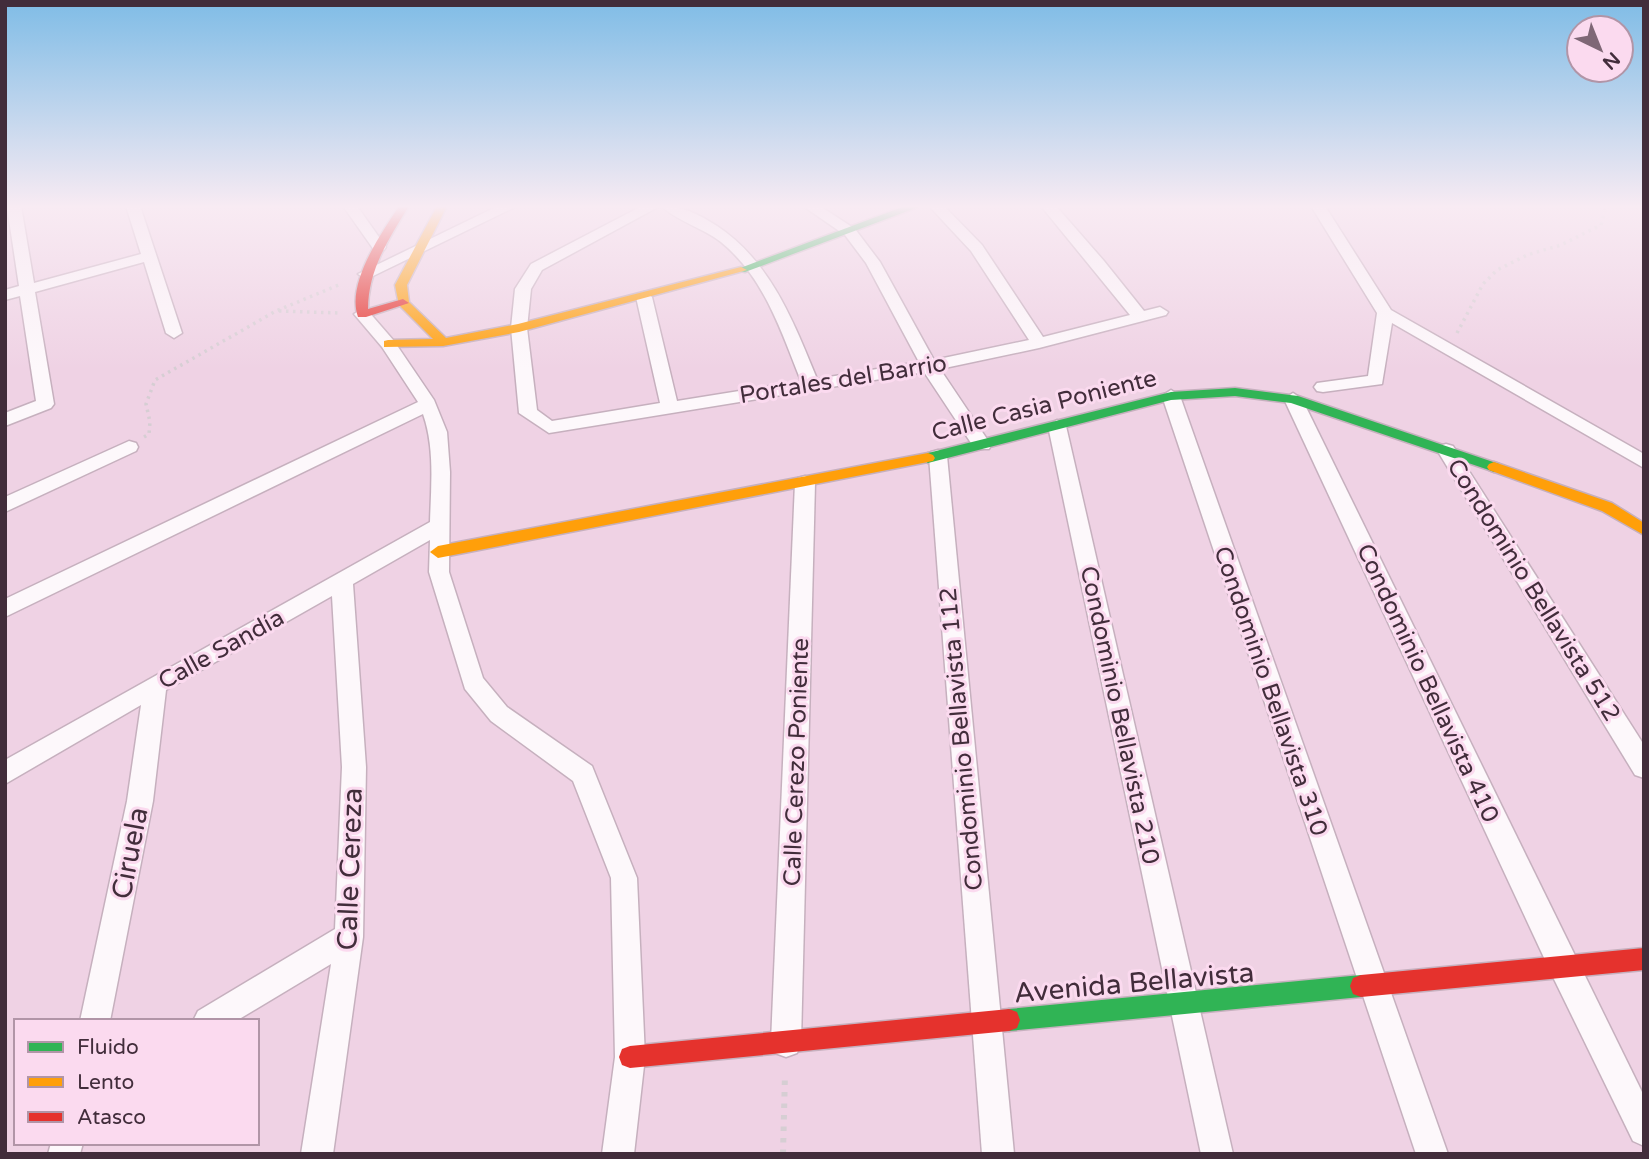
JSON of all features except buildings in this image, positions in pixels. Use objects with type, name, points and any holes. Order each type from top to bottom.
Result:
[{"type":"street","points":[[5,420],[45,404],[22,260]]},
{"type":"street","points":[[5,295],[134,260]]},
{"type":"street","points":[[150,260],[174,333]]},
{"type":"street","points":[[373,260],[359,296],[362,314],[388,344],[428,404],[438,432],[441,472],[439,572],[473,682],[499,714],[583,774],[624,878],[630,1057],[618,1154]]},
{"type":"street","points":[[366,274],[395,260]]},
{"type":"street","points":[[414,260],[401,285],[403,303],[443,342]]},
{"type":"street","points":[[519,328],[523,289],[536,267],[549,260]]},
{"type":"street","points":[[750,260],[757,267],[778,306],[811,385]]},
{"type":"street","points":[[388,344],[443,342],[519,328],[775,260]]},
{"type":"street","points":[[872,260],[929,366],[982,445]]},
{"type":"street","points":[[985,260],[1039,343]]},
{"type":"street","points":[[1096,260],[1140,317]]},
{"type":"street","points":[[1352,260],[1385,313],[1644,462]]},
{"type":"street","points":[[644,297],[670,407]]},
{"type":"street","points":[[362,314],[403,303]]},
{"type":"street","name":"Portales del Barrio","points":[[519,328],[527,413],[549,427],[929,366],[1039,343],[1160,312]]},
{"type":"street","points":[[1323,387],[1376,380],[1385,313]]},
{"type":"street","name":"Calle Casia Poniente","points":[[438,552],[938,456],[1171,396],[1235,392],[1293,399],[1446,450],[1607,507],[1644,530]]},
{"type":"street","name":"Condominio Bellavista 310","points":[[1171,396],[1432,1154]]},
{"type":"street","name":"Condominio Bellavista 410","points":[[1293,399],[1563,967],[1644,1130]]},
{"type":"street","points":[[5,609],[428,404]]},
{"type":"street","name":"Condominio Bellavista 210","points":[[1057,426],[1217,1154]]},
{"type":"street","points":[[5,505],[129,447]]},
{"type":"street","name":"Condominio Bellavista 512","points":[[1446,450],[1644,767]]},
{"type":"street","name":"Condominio Bellavista 112","points":[[938,456],[998,1154]]},
{"type":"street","name":"Calle Cerezo Poniente","points":[[786,1042],[806,483]]},
{"type":"street","name":"Calle Sandía","points":[[5,773],[155,685],[438,527]]},
{"type":"street","name":"Calle Cereza","points":[[317,1154],[349,937],[354,766],[342,582]]},
{"type":"street","name":"Ciruela","points":[[95,1019],[140,801],[155,685]]},
{"type":"street","points":[[211,1019],[349,937]]},
{"type":"street","name":"Avenida Bellavista","points":[[630,1057],[1644,959]]},
{"type":"path","points":[[1451,350],[1460,324],[1483,284],[1497,270],[1517,260]]},
{"type":"path","points":[[129,447],[149,433],[150,422],[146,404],[155,380],[276,311],[366,274]]},
{"type":"path","points":[[276,311],[362,314]]},
{"type":"path","points":[[783,1154],[786,1042]]},
{"type":"traffic: fast","points":[[741,270],[768,260]]},
{"type":"traffic: fast","points":[[928,458],[1171,396],[1235,392],[1293,399],[1494,467]]},
{"type":"traffic: fast","points":[[1009,1020],[1361,986]]},
{"type":"traffic: slow","points":[[414,260],[401,285],[403,303],[443,342]]},
{"type":"traffic: slow","points":[[388,344],[443,342],[519,328],[741,270]]},
{"type":"traffic: slow","points":[[438,552],[928,458]]},
{"type":"traffic: slow","points":[[1494,467],[1607,507],[1644,530]]},
{"type":"traffic: jam","points":[[373,260],[364,284],[362,314],[403,303]]},
{"type":"traffic: jam","points":[[1361,986],[1644,959]]},
{"type":"traffic: jam","points":[[630,1057],[1009,1020]]}]
